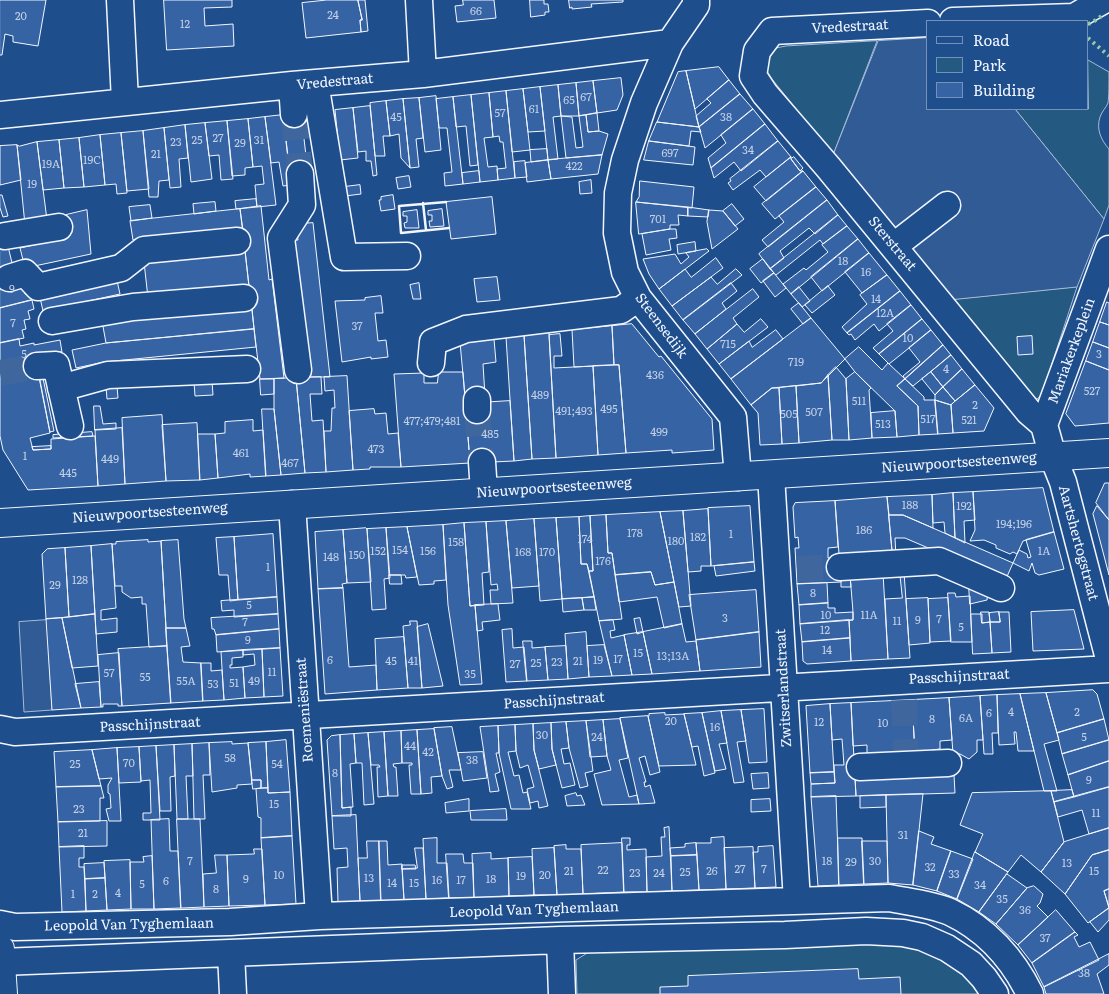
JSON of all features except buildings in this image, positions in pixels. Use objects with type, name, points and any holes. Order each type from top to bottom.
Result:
[{"type":"main road","name":"Nieuwpoortsesteenweg","points":[[0,523],[1109,454]]},
{"type":"main road","points":[[0,955],[3,994]]},
{"type":"street","points":[[120,0],[125,101]]},
{"type":"street","points":[[418,0],[423,74]]},
{"type":"street","name":"Steensedijk","points":[[696,0],[696,5],[670,43],[644,104],[625,160],[618,193],[618,233],[625,272],[638,298],[733,417],[738,476]]},
{"type":"street","points":[[983,20],[1074,17],[1104,0]]},
{"type":"street","name":"Vredestraat","points":[[772,31],[926,23]]},
{"type":"street","name":"Sterstraat","points":[[772,31],[757,51],[752,76],[1029,412],[1044,425]]},
{"type":"street","name":"Vredestraat","points":[[0,114],[423,74],[670,43]]},
{"type":"street","points":[[294,114],[303,84]]},
{"type":"street","points":[[303,84],[344,258],[408,256]]},
{"type":"street","points":[[298,370],[281,238],[302,205],[300,174]]},
{"type":"street","points":[[894,246],[948,205]]},
{"type":"street","points":[[6,236],[59,227]]},
{"type":"street","points":[[9,278],[25,273],[38,287],[121,268],[144,250],[237,241]]},
{"type":"street","name":"Mariakerkeplein","points":[[1044,425],[1108,258]]},
{"type":"street","points":[[121,268],[133,307]]},
{"type":"street","points":[[52,321],[133,307],[244,298]]},
{"type":"street","points":[[431,363],[433,342],[466,329],[621,310],[638,298]]},
{"type":"street","points":[[37,366],[56,365],[70,426]]},
{"type":"street","points":[[62,388],[108,375],[248,369]]},
{"type":"street","points":[[1044,425],[1053,457]]},
{"type":"street","name":"Aartshertogstraat","points":[[1053,457],[1062,482],[1109,659]]},
{"type":"street","points":[[482,462],[484,492]]},
{"type":"street","name":"Zwitserlandstraat","points":[[771,475],[787,570],[784,686],[797,901]]},
{"type":"street","name":"Roemeniëstraat","points":[[292,504],[319,916]]},
{"type":"street","points":[[840,567],[939,561],[1001,588]]},
{"type":"street","name":"Passchijnstraat","points":[[0,729],[15,732],[784,686],[904,690],[1109,669]]},
{"type":"street","points":[[860,767],[906,760],[948,763]]},
{"type":"street","name":"Leopold Van Tyghemlaan","points":[[0,924],[15,927],[221,923],[319,916],[889,898],[927,905],[950,912],[991,939],[1024,980],[1030,994]]},
{"type":"street","points":[[0,955],[231,953],[560,940],[785,935],[866,931],[903,933],[922,937],[955,953],[971,964],[995,994]]},
{"type":"street","points":[[560,940],[562,994]]},
{"type":"street","points":[[231,953],[232,994]]},
{"type":"green space","points":[[877,41],[833,155],[772,79],[767,71],[769,54],[776,48],[786,46]]},
{"type":"green space","points":[[1089,61],[1109,72],[1108,103],[1099,121],[1099,130],[1109,149],[1109,205],[1104,219],[1016,110],[1089,110]]},
{"type":"green space","points":[[1077,287],[1042,394],[1037,399],[1032,400],[949,300]]},
{"type":"green space","points":[[883,936],[949,955],[987,994],[577,994],[576,960],[597,947]]},
{"type":"shaded area","points":[[926,38],[926,110],[1016,110],[1104,219],[1077,287],[949,300],[833,155],[878,41]]},
{"type":"shaded area","points":[[47,620],[52,710],[24,712],[19,622]]},
{"type":"tunnel","points":[[294,114],[300,174]]},
{"type":"tunnel","points":[[0,373],[37,366]]},
{"type":"tunnel","points":[[477,410],[482,462]]},
{"type":"tunnel","points":[[797,569],[840,567]]},
{"type":"tunnel","points":[[904,700],[906,755]]},
{"type":"hedge","points":[[1089,24],[1103,15]]},
{"type":"hedge","points":[[1089,39],[1109,56]]},
{"type":"wall","points":[[446,202],[399,206],[401,233],[449,228]]},
{"type":"wall","points":[[423,203],[426,230]]}]
